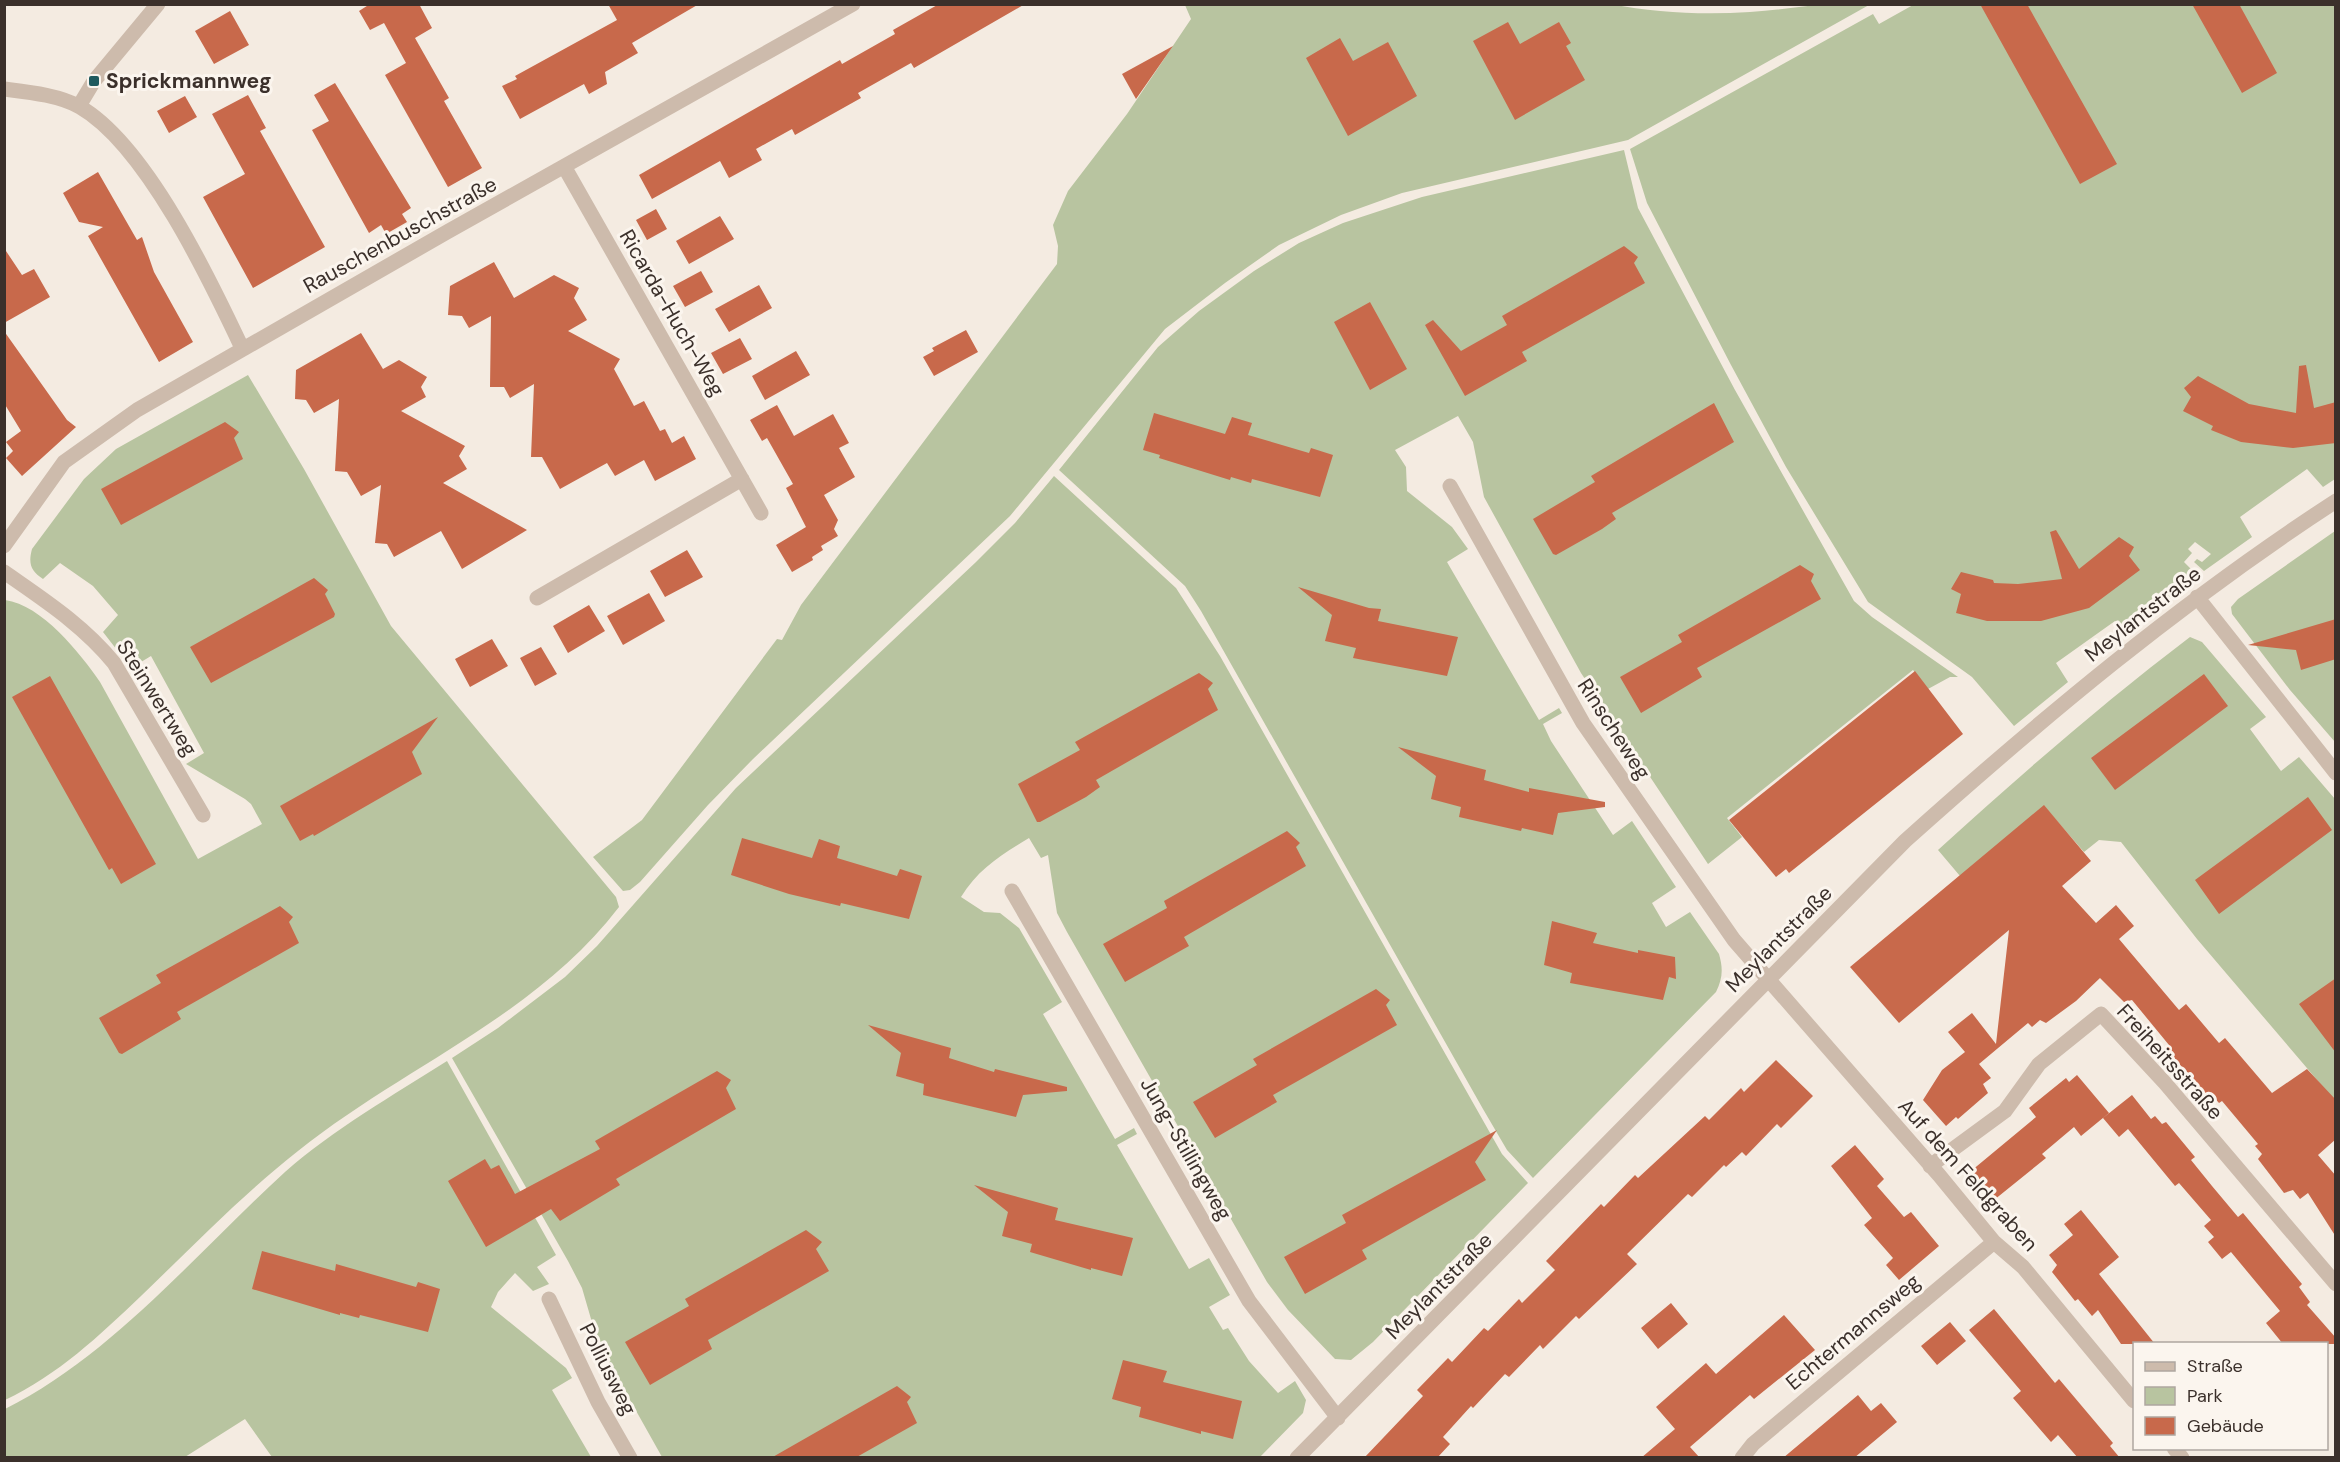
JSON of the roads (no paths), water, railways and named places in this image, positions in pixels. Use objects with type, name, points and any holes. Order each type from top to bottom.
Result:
[{"type":"street","points":[[79,106],[113,56],[158,4]]},
{"type":"street","name":"Rauschenbuschstraße","points":[[4,546],[64,462],[137,410],[242,348],[853,4]]},
{"type":"street","points":[[4,88],[79,106],[102,123],[122,144],[153,186],[216,293],[242,348]]},
{"type":"street","name":"Ricarda-Huch-Weg","points":[[565,168],[761,513]]},
{"type":"street","points":[[537,598],[742,479]]},
{"type":"street","name":"Rinscheweg","points":[[1450,486],[1583,723],[1700,894],[1734,940],[1768,979]]},
{"type":"street","name":"Meylantstraße","points":[[1297,1458],[1905,841],[1987,768],[2197,597],[2336,501]]},
{"type":"street","name":"Steinwertweg","points":[[4,572],[77,623],[96,641],[114,663],[203,815]]},
{"type":"street","points":[[2197,597],[2336,773]]},
{"type":"street","name":"Jung-Stillingweg","points":[[1012,891],[1249,1301],[1338,1418]]},
{"type":"street","name":"Auf dem Feldgraben","points":[[1768,979],[1994,1242],[2023,1268],[2133,1400]]},
{"type":"street","name":"Freiheitsstraße","points":[[1930,1166],[2005,1111],[2039,1064],[2101,1014],[2165,1083],[2336,1284]]},
{"type":"street","name":"Echtermannsweg","points":[[1742,1458],[1750,1447],[1994,1242]]},
{"type":"street","name":"Polliusweg","points":[[549,1299],[598,1402],[630,1458]]},
{"type":"place","name":"Sprickmannweg","points":[[94,81]]}]
